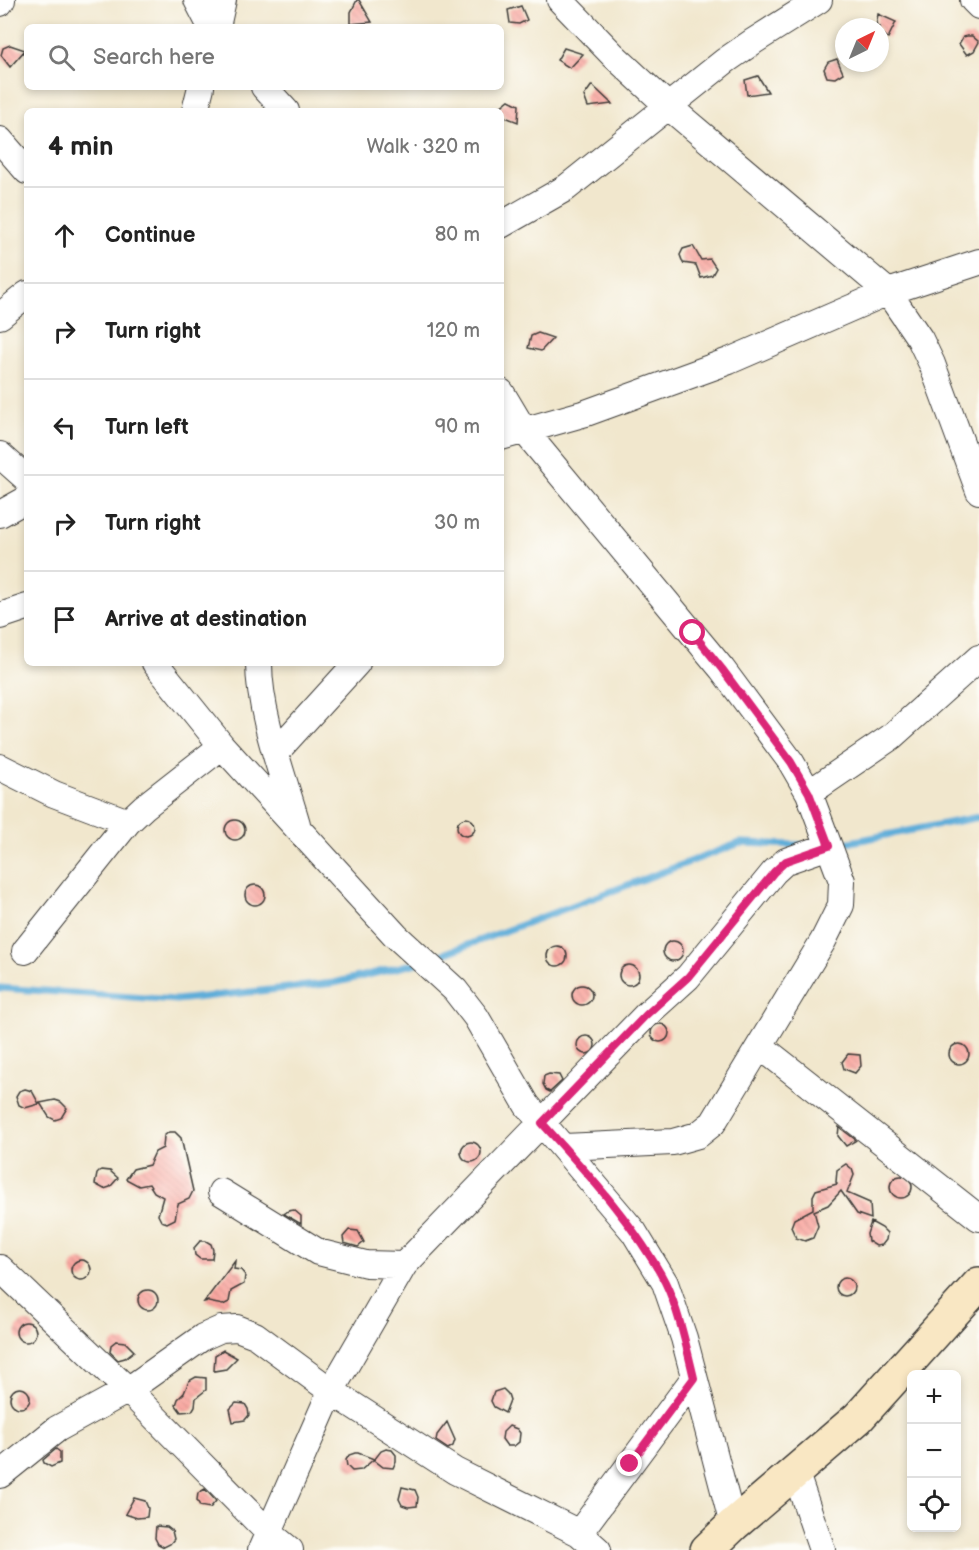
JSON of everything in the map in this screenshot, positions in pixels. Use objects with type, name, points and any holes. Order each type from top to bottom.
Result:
[{"type":"main road","points":[[707,1550],[858,1418],[976,1293]]},
{"type":"street","points":[[197,0],[209,24]]},
{"type":"street","points":[[218,24],[223,0]]},
{"type":"street","points":[[560,0],[613,55],[669,107],[888,292],[920,339],[932,364],[979,491]]},
{"type":"street","points":[[504,223],[566,188],[754,41],[819,0]]},
{"type":"street","points":[[973,0],[979,6]]},
{"type":"street","points":[[196,108],[200,90]]},
{"type":"street","points":[[267,90],[283,108]]},
{"type":"street","points":[[0,141],[24,168]]},
{"type":"street","points":[[512,433],[586,413],[729,361],[888,292],[979,262]]},
{"type":"street","points":[[0,316],[24,296]]},
{"type":"street","points":[[504,403],[512,433],[722,669],[791,762],[809,793],[842,881],[841,905],[823,941],[713,1123],[698,1135],[673,1142],[564,1147]]},
{"type":"street","points":[[0,455],[24,476]]},
{"type":"street","points":[[0,514],[24,501]]},
{"type":"street","points":[[0,616],[24,608]]},
{"type":"street","points":[[809,793],[891,737],[979,658]]},
{"type":"street","points":[[157,666],[222,746],[396,936],[455,990],[476,1017],[518,1092],[634,1232],[665,1283],[684,1338],[733,1525]]},
{"type":"street","points":[[260,666],[259,680],[264,706],[299,830]]},
{"type":"street","points":[[276,752],[354,666]]},
{"type":"street","points":[[25,951],[128,822],[151,801],[222,746]]},
{"type":"street","points":[[0,767],[54,794],[128,822]]},
{"type":"street","points":[[265,1541],[331,1391],[404,1265],[646,1015],[688,977],[774,872],[786,861],[829,846]]},
{"type":"street","points":[[760,1046],[979,1218]]},
{"type":"street","points":[[221,1192],[318,1252],[366,1264],[404,1265]]},
{"type":"street","points":[[0,1268],[128,1390],[265,1541],[290,1550]]},
{"type":"street","points":[[0,1475],[57,1429],[128,1390],[203,1337],[221,1329],[237,1328],[255,1335],[331,1391],[455,1471],[579,1533],[598,1550]]},
{"type":"street","points":[[579,1533],[694,1378]]},
{"type":"street","points":[[795,1472],[822,1550]]},
{"type":"building","points":[[357,0],[372,22],[351,24],[351,12]]},
{"type":"building","points":[[521,6],[527,20],[519,24],[510,23],[508,10]]},
{"type":"building","points":[[889,19],[896,22],[889,36]]},
{"type":"building","points":[[972,36],[979,42],[974,51],[967,55],[959,44],[963,37]]},
{"type":"building","points":[[10,45],[24,51],[10,67],[1,55],[3,48]]},
{"type":"building","points":[[564,48],[583,54],[570,68],[557,60]]},
{"type":"building","points":[[835,60],[835,72],[843,73],[835,78],[827,77],[824,69],[828,62]]},
{"type":"building","points":[[758,76],[768,92],[747,95],[745,80]]},
{"type":"building","points":[[592,85],[612,104],[588,107],[584,96]]},
{"type":"building","points":[[509,100],[519,105],[518,122],[505,117],[504,108],[499,108]]},
{"type":"building","points":[[693,246],[701,260],[710,259],[716,268],[712,275],[701,278],[696,265],[683,263],[680,255],[683,249]]},
{"type":"building","points":[[538,333],[553,338],[541,351],[528,348],[531,336]]},
{"type":"building","points":[[466,818],[472,821],[475,827],[472,833],[466,836],[460,833],[457,827],[460,821]]},
{"type":"building","points":[[235,820],[242,823],[245,830],[242,837],[235,840],[228,837],[225,830],[228,823]]},
{"type":"building","points":[[255,885],[262,888],[265,895],[262,902],[255,905],[248,902],[245,895],[248,888]]},
{"type":"building","points":[[673,941],[680,944],[683,951],[680,958],[673,961],[666,958],[663,951],[666,944]]},
{"type":"building","points":[[557,946],[564,949],[567,956],[564,963],[557,966],[550,963],[547,956],[550,949]]},
{"type":"building","points":[[629,965],[636,968],[639,975],[636,982],[629,985],[622,982],[619,975],[622,968]]},
{"type":"building","points":[[582,985],[589,988],[592,995],[589,1002],[582,1005],[575,1002],[572,995],[575,988]]},
{"type":"building","points":[[660,1024],[666,1027],[669,1033],[666,1039],[660,1042],[654,1039],[651,1033],[654,1027]]},
{"type":"building","points":[[586,1036],[592,1039],[595,1045],[592,1051],[586,1054],[580,1051],[577,1045],[580,1039]]},
{"type":"building","points":[[959,1044],[966,1047],[969,1054],[966,1061],[959,1064],[952,1061],[949,1054],[952,1047]]},
{"type":"building","points":[[848,1054],[860,1055],[861,1066],[855,1073],[844,1069],[842,1062]]},
{"type":"building","points":[[559,1075],[562,1081],[550,1092],[543,1084],[544,1076]]},
{"type":"building","points":[[25,1089],[32,1091],[39,1104],[25,1108],[19,1105],[16,1096],[19,1091]]},
{"type":"building","points":[[55,1100],[67,1108],[61,1118],[55,1120],[49,1117],[40,1103]]},
{"type":"building","points":[[839,1127],[856,1140],[846,1146],[838,1136]]},
{"type":"building","points":[[169,1132],[175,1132],[181,1138],[193,1191],[189,1199],[178,1204],[175,1219],[167,1223],[161,1221],[158,1215],[163,1197],[154,1192],[149,1184],[139,1186],[126,1179],[133,1169],[149,1165],[155,1152],[163,1148],[164,1136]]},
{"type":"building","points":[[471,1142],[478,1145],[481,1152],[478,1159],[471,1162],[464,1159],[461,1152],[464,1145]]},
{"type":"building","points":[[846,1164],[852,1169],[854,1175],[847,1193],[870,1203],[871,1219],[857,1214],[841,1191],[828,1205],[814,1211],[818,1226],[813,1238],[805,1241],[796,1238],[791,1227],[794,1219],[813,1209],[813,1196],[816,1190],[837,1184],[837,1170]]},
{"type":"building","points":[[101,1170],[110,1171],[118,1178],[110,1187],[104,1189],[95,1184],[97,1174]]},
{"type":"building","points":[[901,1176],[911,1183],[912,1187],[905,1197],[901,1198],[891,1191],[890,1187],[897,1177]]},
{"type":"building","points":[[294,1210],[301,1216],[301,1224],[284,1214]]},
{"type":"building","points":[[871,1222],[887,1233],[882,1245],[876,1246],[868,1241],[867,1234]]},
{"type":"building","points":[[349,1230],[358,1231],[364,1242],[358,1247],[344,1243],[343,1237]]},
{"type":"building","points":[[200,1241],[211,1244],[212,1259],[200,1259],[195,1255],[194,1248]]},
{"type":"building","points":[[81,1260],[88,1263],[91,1270],[88,1277],[81,1280],[74,1277],[71,1270],[74,1263]]},
{"type":"building","points":[[235,1261],[234,1269],[241,1270],[245,1275],[244,1284],[231,1291],[229,1302],[223,1305],[204,1302]]},
{"type":"building","points":[[845,1278],[851,1281],[854,1287],[851,1293],[845,1296],[839,1293],[836,1287],[839,1281]]},
{"type":"building","points":[[148,1290],[155,1293],[158,1300],[155,1307],[148,1310],[141,1307],[138,1300],[141,1293]]},
{"type":"building","points":[[26,1322],[33,1325],[36,1332],[33,1339],[26,1342],[19,1339],[16,1332],[19,1325]]},
{"type":"building","points":[[116,1341],[125,1342],[134,1351],[118,1360],[110,1352],[111,1345]]},
{"type":"building","points":[[223,1350],[237,1358],[226,1369],[214,1371],[215,1355]]},
{"type":"building","points":[[196,1377],[206,1378],[206,1390],[196,1398],[192,1411],[181,1412],[176,1405],[178,1399],[184,1393],[189,1381]]},
{"type":"building","points":[[20,1388],[27,1391],[30,1398],[27,1405],[20,1408],[13,1405],[10,1398],[13,1391]]},
{"type":"building","points":[[503,1389],[510,1400],[505,1413],[494,1407],[491,1401],[494,1392]]},
{"type":"building","points":[[236,1403],[245,1404],[249,1415],[245,1420],[233,1422],[230,1409]]},
{"type":"building","points":[[447,1422],[455,1440],[453,1446],[448,1449],[436,1441],[437,1435]]},
{"type":"building","points":[[509,1426],[520,1433],[519,1442],[514,1446],[507,1446],[502,1439],[503,1432]]},
{"type":"building","points":[[56,1449],[60,1452],[60,1463],[51,1467],[43,1460]]},
{"type":"building","points":[[392,1450],[396,1455],[393,1468],[383,1467],[374,1460],[381,1451]]},
{"type":"building","points":[[355,1453],[374,1459],[361,1470],[352,1471],[347,1466],[346,1460],[349,1455]]},
{"type":"building","points":[[402,1487],[415,1490],[418,1497],[417,1506],[402,1505],[399,1499]]},
{"type":"building","points":[[205,1489],[216,1501],[210,1508],[200,1506],[197,1500],[198,1493]]},
{"type":"building","points":[[134,1498],[145,1501],[148,1508],[147,1517],[137,1518],[125,1514]]},
{"type":"building","points":[[156,1526],[167,1527],[172,1531],[174,1539],[170,1544],[164,1547],[158,1544],[155,1538]]},
{"type":"waterway","points":[[835,845],[979,817]]},
{"type":"waterway","points":[[430,959],[740,843],[800,845]]},
{"type":"waterway","points":[[0,988],[176,1000],[334,983],[417,963]]},
{"type":"route","points":[[630,1464],[694,1378],[684,1338],[665,1283],[634,1232],[542,1123],[646,1015],[688,977],[774,872],[786,861],[829,846],[809,793],[791,762],[693,633]]}]
